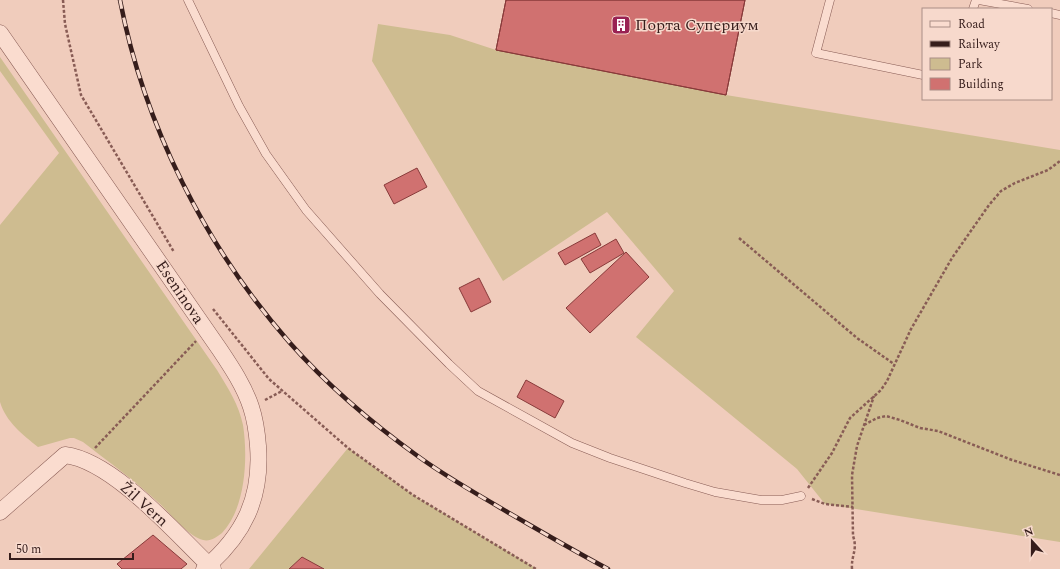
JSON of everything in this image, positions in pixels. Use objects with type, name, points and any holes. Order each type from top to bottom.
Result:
[{"type":"street","name":"Eseninova","points":[[0,33],[220,350],[236,375],[251,407],[256,426],[259,466],[258,482],[252,505],[238,532],[209,568]]},
{"type":"street","name":"Žil Vern","points":[[0,512],[65,455],[83,459],[114,476],[138,497],[209,568]]},
{"type":"lane","points":[[188,0],[242,113],[266,154],[306,210],[380,294],[449,364],[478,391],[572,443],[610,458],[685,483],[714,492],[761,500],[782,500],[801,496]]},
{"type":"lane","points":[[830,0],[816,53],[922,75]]},
{"type":"lane","points":[[977,0],[1022,8]]},
{"type":"path","points":[[62,0],[81,95],[175,256]]},
{"type":"path","points":[[853,507],[825,504],[801,496],[814,482],[850,418],[875,396],[887,381],[911,329],[952,258],[989,205],[1002,191],[1015,183],[1048,170],[1060,161]]},
{"type":"path","points":[[738,238],[856,338],[894,364]]},
{"type":"path","points":[[211,306],[268,379],[348,448],[413,495],[536,569]]},
{"type":"path","points":[[92,451],[198,339]]},
{"type":"path","points":[[852,569],[852,557],[856,545],[853,536],[852,475],[857,446],[875,396]]},
{"type":"path","points":[[864,425],[877,418],[886,416],[920,428],[938,431],[1012,460],[1060,475]]},
{"type":"green space","points":[[378,24],[450,35],[496,50],[726,95],[1060,150],[1060,542],[825,504],[797,469],[636,337],[674,291],[607,212],[503,281],[372,61]]},
{"type":"green space","points":[[0,57],[217,370],[236,404],[243,425],[245,438],[245,467],[241,496],[230,522],[222,533],[213,539],[203,540],[192,534],[141,487],[83,442],[70,438],[38,447],[16,428],[6,416],[0,402],[0,225],[59,153],[0,71]]},
{"type":"green space","points":[[348,448],[413,495],[537,569],[324,569],[302,557],[289,569],[249,569]]},
{"type":"building","name":"Порта Супериум","points":[[506,0],[745,0],[726,95],[496,50]]},
{"type":"building","name":"Порта Супериум","points":[[506,0],[745,0],[726,95],[496,50]]},
{"type":"building","points":[[417,168],[427,187],[394,204],[384,185]]},
{"type":"building","points":[[595,233],[601,245],[565,265],[558,253]]},
{"type":"building","points":[[616,239],[624,253],[590,273],[581,259]]},
{"type":"building","points":[[626,252],[649,277],[590,333],[566,308]]},
{"type":"building","points":[[479,278],[491,302],[471,312],[459,288]]},
{"type":"building","points":[[526,380],[564,401],[555,418],[517,397]]},
{"type":"building","points":[[153,535],[187,564],[181,569],[122,569],[117,564]]},
{"type":"building","points":[[302,557],[324,569],[289,569]]},
{"type":"railway","points":[[120,0],[131,47],[145,93],[162,138],[182,183],[231,267],[290,343],[335,389],[419,457],[475,493],[608,569]]},
{"type":"place","name":"Порта Супериум","points":[[621,25]]}]
